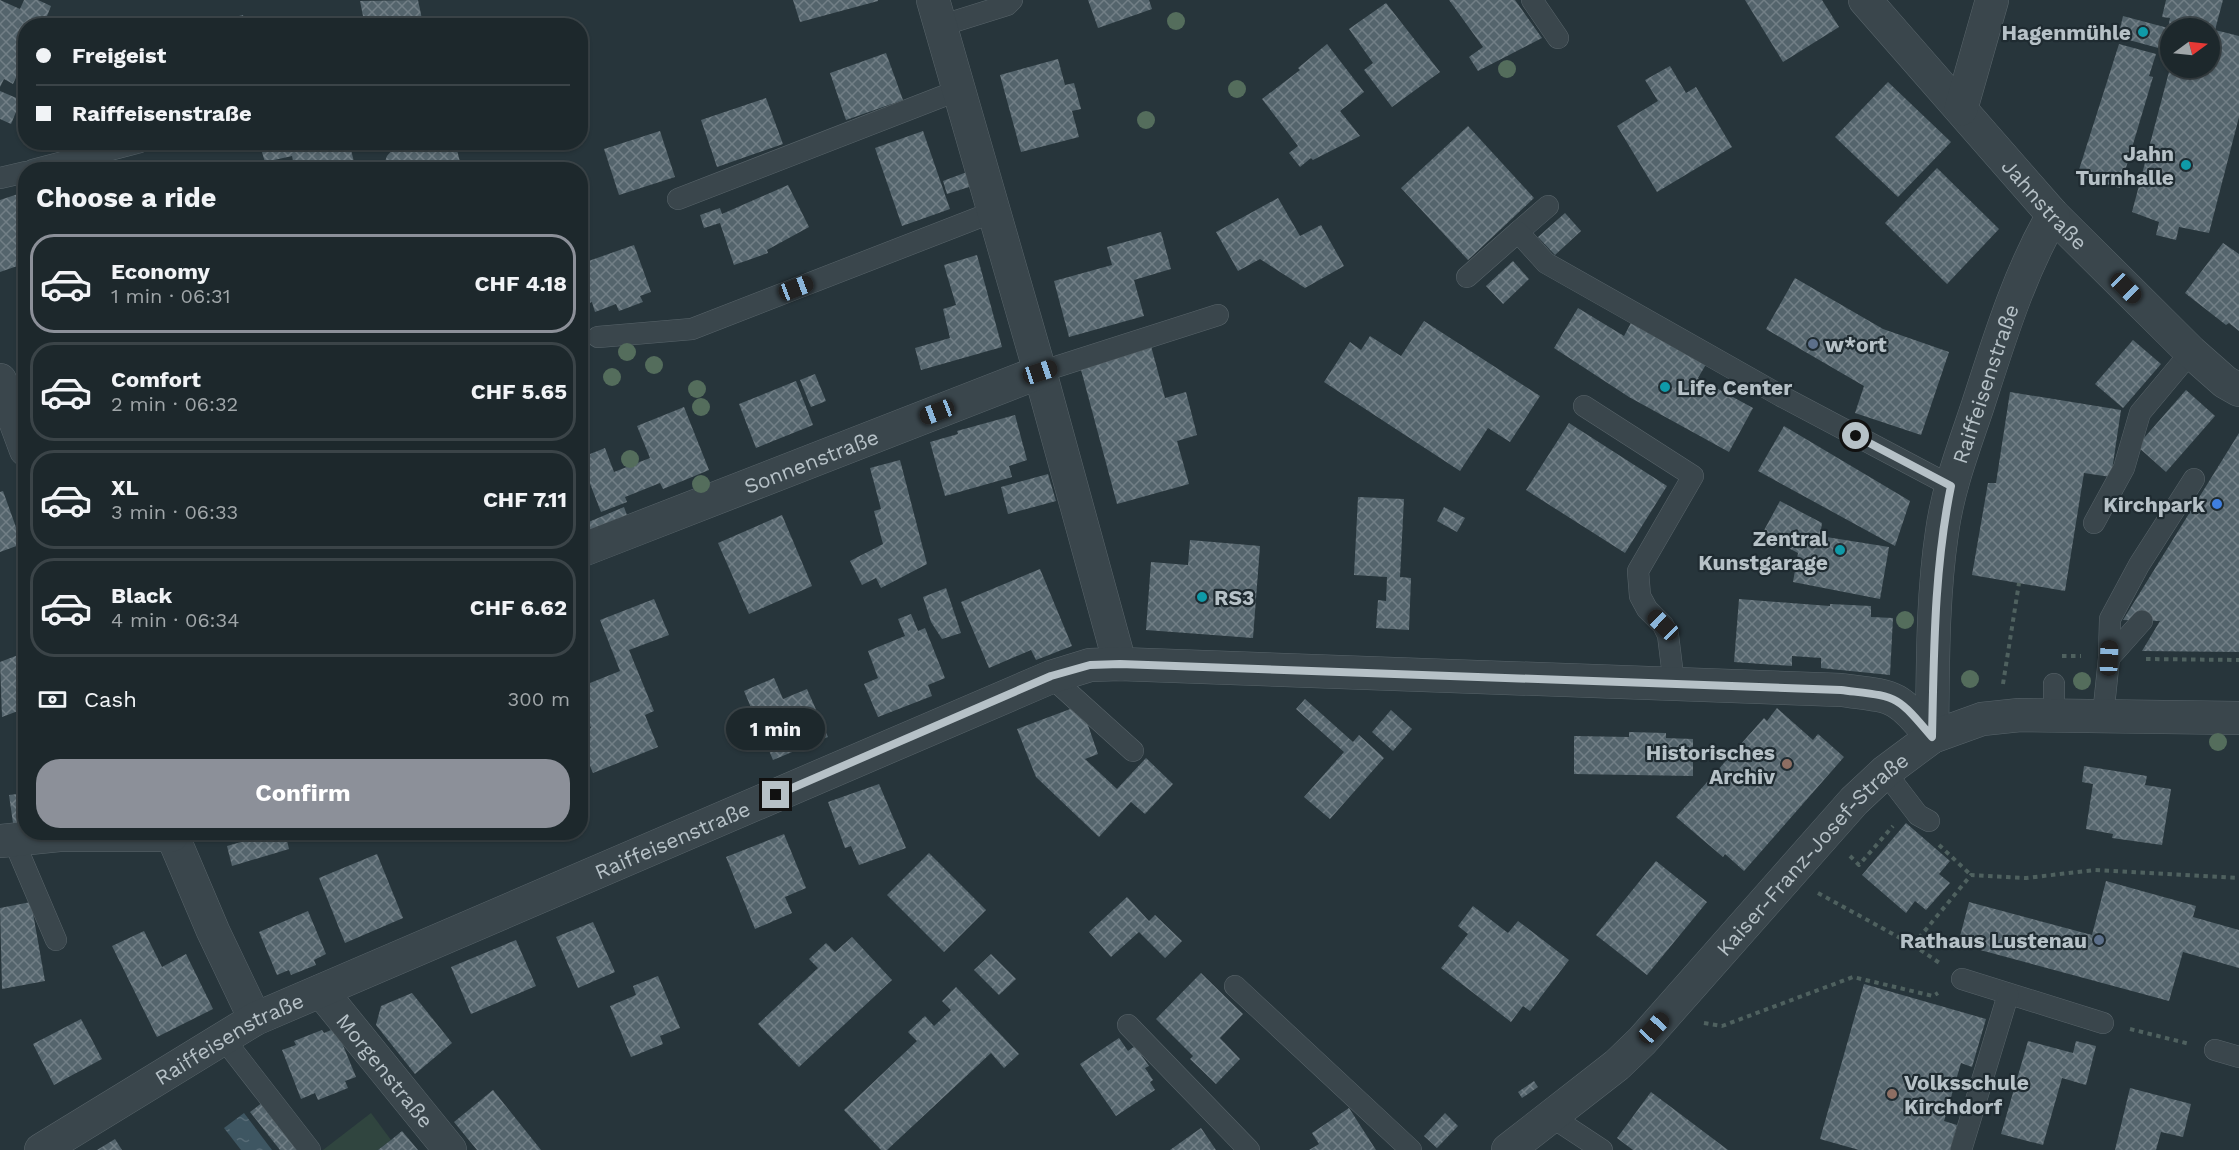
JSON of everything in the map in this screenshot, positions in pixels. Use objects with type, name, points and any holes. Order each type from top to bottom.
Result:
[{"type":"street","name":"Jahnstraße","points":[[1865,0],[2053,215],[2191,352],[2225,382],[2239,390]]},
{"type":"street","points":[[1961,109],[1992,0]]},
{"type":"street","points":[[936,13],[1040,372],[1120,664]]},
{"type":"street","name":"Raiffeisenstraße","points":[[1932,737],[1935,608],[1942,531],[1951,486],[2004,326],[2035,246],[2053,215]]},
{"type":"street","name":"Sonnenstraße","points":[[588,548],[1040,372]]},
{"type":"street","points":[[0,380],[18,428]]},
{"type":"street","name":"Raiffeisenstraße","points":[[40,1150],[255,1019],[1051,676],[1090,665],[1120,664],[1841,690],[1893,697],[1904,704],[1932,737]]},
{"type":"street","name":"Kaiser-Franz-Josef-Straße","points":[[1508,1150],[1617,1065],[1642,1041],[1854,801],[1885,772],[1932,737],[1982,719],[2054,700],[2103,716],[2239,718]]},
{"type":"street","points":[[175,840],[213,931],[255,1019]]},
{"type":"street","name":"Morgenstraße","points":[[321,990],[450,1150]]},
{"type":"lane","points":[[936,13],[1007,6],[1012,0]]},
{"type":"lane","points":[[1532,0],[1558,38]]},
{"type":"lane","points":[[678,199],[959,90]]},
{"type":"lane","points":[[64,162],[109,150]]},
{"type":"lane","points":[[0,178],[18,173]]},
{"type":"lane","points":[[1467,277],[1548,206]]},
{"type":"lane","points":[[598,337],[692,329],[993,212]]},
{"type":"lane","points":[[1518,232],[1546,263],[1781,396],[1951,486]]},
{"type":"lane","points":[[1040,372],[1218,315]]},
{"type":"lane","points":[[2094,523],[2124,468],[2140,413],[2191,352]]},
{"type":"lane","points":[[1584,406],[1693,476],[1638,571],[1640,596],[1647,609],[1663,625],[1668,635],[1674,684]]},
{"type":"lane","points":[[2103,716],[2110,620],[2139,566],[2194,479]]},
{"type":"lane","points":[[2109,658],[2142,621]]},
{"type":"lane","points":[[1051,676],[1133,751]]},
{"type":"lane","points":[[1885,772],[1918,815],[1929,821]]},
{"type":"lane","points":[[7,840],[56,940]]},
{"type":"lane","points":[[1962,979],[2103,1023]]},
{"type":"lane","points":[[1235,986],[1411,1150]]},
{"type":"lane","points":[[1961,1150],[2008,995]]},
{"type":"lane","points":[[1128,1026],[1248,1150]]},
{"type":"lane","points":[[223,1038],[310,1150]]},
{"type":"lane","points":[[2215,1050],[2239,1057]]},
{"type":"lane","points":[[1552,1117],[1602,1150]]},
{"type":"path","points":[[2001,691],[2019,583]]},
{"type":"path","points":[[2057,655],[2085,657]]},
{"type":"path","points":[[2146,659],[2239,660]]},
{"type":"path","points":[[1849,855],[1859,865]]},
{"type":"path","points":[[1913,945],[1971,875],[2026,878],[2095,870],[2239,879]]},
{"type":"path","points":[[1700,1022],[1722,1026],[1853,976],[1933,996],[1962,979],[1913,945],[1817,892]]},
{"type":"path","points":[[2103,1023],[2215,1050]]},
{"type":"green space","points":[[371,1113],[391,1140],[378,1150],[323,1150]]},
{"type":"water","points":[[244,1113],[272,1150],[241,1150],[224,1128]]},
{"type":"building","points":[[0,0],[20,9],[24,0],[38,0],[51,6],[46,18],[18,18],[18,73],[13,84],[4,79],[0,87]]},
{"type":"building","points":[[418,0],[422,18],[363,18],[360,1]]},
{"type":"building","points":[[793,0],[878,0],[878,1],[800,22]]},
{"type":"building","points":[[1088,0],[1149,0],[1152,9],[1098,28]]},
{"type":"building","points":[[1449,0],[1515,0],[1542,38],[1478,71],[1469,57],[1483,47]]},
{"type":"building","points":[[1745,0],[1822,0],[1839,27],[1783,62]]},
{"type":"building","name":"Jahn Turnhalle","points":[[2166,0],[2223,0],[2218,18],[2162,17]]},
{"type":"building","points":[[1386,3],[1440,72],[1392,107],[1364,70],[1373,63],[1349,29]]},
{"type":"building","name":"Jahn Turnhalle","points":[[2123,16],[2160,26],[2160,48],[2118,37]]},
{"type":"building","name":"Jahn Turnhalle","points":[[2220,31],[2239,36],[2239,117],[2209,233],[2179,227],[2176,240],[2156,235],[2159,222],[2132,212],[2167,78],[2220,78]]},
{"type":"building","points":[[1327,44],[1364,92],[1340,111],[1360,136],[1313,160],[1311,158],[1300,167],[1289,153],[1298,146],[1262,99],[1300,70],[1298,68]]},
{"type":"building","points":[[2119,44],[2156,54],[2149,76],[2153,77],[2120,188],[2077,176]]},
{"type":"building","points":[[886,53],[903,100],[846,120],[830,73]]},
{"type":"building","points":[[1058,59],[1065,85],[1074,83],[1081,109],[1072,111],[1079,137],[1021,152],[1000,75]]},
{"type":"building","points":[[1670,66],[1686,93],[1696,87],[1732,147],[1657,192],[1617,126],[1658,101],[1645,80]]},
{"type":"building","points":[[1888,82],[1951,142],[1898,197],[1835,137]]},
{"type":"building","points":[[0,91],[18,99],[18,107],[11,124],[0,119]]},
{"type":"building","points":[[766,98],[783,144],[717,167],[701,120]]},
{"type":"building","points":[[1468,126],[1534,198],[1468,260],[1401,188]]},
{"type":"building","points":[[660,131],[675,177],[619,195],[604,149]]},
{"type":"building","points":[[923,131],[950,209],[902,226],[875,148]]},
{"type":"building","points":[[261,150],[307,150],[307,152],[351,150],[354,162],[293,162],[292,156],[265,162]]},
{"type":"building","points":[[392,150],[457,150],[460,162],[385,162]]},
{"type":"building","points":[[1937,168],[1999,229],[1947,284],[1885,223]]},
{"type":"building","points":[[967,172],[972,186],[947,194],[943,181]]},
{"type":"building","points":[[788,185],[809,227],[767,250],[768,253],[734,265],[720,223],[704,228],[700,215],[720,208],[722,214]]},
{"type":"building","points":[[18,194],[18,266],[0,272],[0,200]]},
{"type":"building","points":[[1278,198],[1300,236],[1321,225],[1344,266],[1305,288],[1260,259],[1238,271],[1216,232]]},
{"type":"building","points":[[1565,213],[1581,231],[1555,255],[1538,237]]},
{"type":"building","points":[[1161,232],[1171,269],[1134,280],[1144,316],[1069,337],[1054,281],[1112,265],[1107,247]]},
{"type":"building","points":[[2223,243],[2239,254],[2239,331],[2229,323],[2226,325],[2185,293]]},
{"type":"building","points":[[634,245],[651,292],[640,296],[643,302],[619,311],[616,304],[595,312],[592,302],[588,304],[588,261]]},
{"type":"building","points":[[977,255],[1002,347],[921,370],[915,348],[950,338],[943,309],[956,305],[944,265]]},
{"type":"building","points":[[1513,261],[1529,279],[1503,304],[1486,286]]},
{"type":"building","points":[[1795,278],[1883,329],[1949,352],[1921,435],[1855,413],[1864,386],[1766,329]]},
{"type":"building","name":"Life Center","points":[[1578,308],[1624,336],[1632,321],[1708,361],[1698,378],[1753,408],[1729,452],[1629,397],[1554,348]]},
{"type":"building","points":[[1424,321],[1540,396],[1510,442],[1488,428],[1460,471],[1324,382],[1350,342],[1361,350],[1370,336],[1401,356]]},
{"type":"building","points":[[2133,340],[2161,364],[2123,408],[2095,384]]},
{"type":"building","points":[[1151,346],[1165,398],[1186,392],[1197,435],[1177,441],[1189,484],[1117,504],[1080,366]]},
{"type":"building","points":[[815,374],[826,401],[811,407],[800,380]]},
{"type":"building","points":[[796,381],[813,425],[756,448],[739,404]]},
{"type":"building","points":[[2186,390],[2215,416],[2166,472],[2137,446]]},
{"type":"building","points":[[2010,392],[2121,410],[2111,477],[2084,473],[2065,591],[1972,575],[1988,483],[1996,483]]},
{"type":"building","points":[[684,407],[709,470],[663,489],[660,483],[625,497],[627,502],[601,512],[588,479],[588,455],[605,448],[614,472],[650,458],[637,426]]},
{"type":"building","points":[[1015,415],[1027,460],[1009,466],[1012,477],[945,496],[930,442],[958,434],[957,431]]},
{"type":"building","points":[[1569,423],[1667,486],[1625,553],[1526,490]]},
{"type":"building","points":[[1784,426],[1910,501],[1895,546],[1758,471]]},
{"type":"building","name":"Kirchpark","points":[[2239,433],[2239,652],[2142,651],[2160,621],[2123,620]]},
{"type":"building","points":[[900,460],[927,564],[881,588],[876,578],[862,585],[850,561],[883,544],[874,511],[881,509],[870,468]]},
{"type":"building","points":[[1048,474],[1056,501],[1008,514],[1001,487]]},
{"type":"building","points":[[3,491],[18,533],[18,545],[0,552],[0,492]]},
{"type":"building","points":[[1358,497],[1404,499],[1400,577],[1411,578],[1409,630],[1376,628],[1378,600],[1386,601],[1387,577],[1354,575]]},
{"type":"building","name":"Zentral Kunstgarage","points":[[1780,501],[1822,523],[1820,536],[1889,547],[1880,599],[1793,582],[1798,553],[1762,534]]},
{"type":"building","points":[[624,507],[628,518],[589,535],[588,522]]},
{"type":"building","points":[[1444,507],[1465,518],[1457,532],[1437,521]]},
{"type":"building","points":[[782,515],[812,586],[749,614],[718,543]]},
{"type":"building","name":"RS3","points":[[1190,540],[1260,546],[1253,638],[1146,630],[1151,562],[1188,565]]},
{"type":"building","points":[[1040,569],[1072,646],[1036,660],[1031,650],[989,668],[961,602]]},
{"type":"building","points":[[946,588],[961,633],[942,639],[931,622],[923,597]]},
{"type":"building","points":[[654,599],[669,635],[629,650],[654,711],[645,715],[658,747],[593,773],[588,761],[588,729],[591,728],[588,721],[588,684],[620,671],[600,620]]},
{"type":"building","points":[[1739,599],[1830,606],[1830,604],[1871,606],[1871,617],[1893,618],[1890,675],[1821,668],[1821,658],[1792,656],[1792,666],[1734,662]]},
{"type":"building","points":[[911,614],[918,631],[925,628],[945,678],[928,685],[932,696],[878,717],[864,684],[878,678],[868,651],[905,636],[898,619]]},
{"type":"building","points":[[18,655],[18,711],[2,717],[0,662]]},
{"type":"building","points":[[774,678],[783,699],[807,689],[828,737],[773,760],[744,691]]},
{"type":"building","points":[[1305,699],[1353,742],[1359,735],[1384,758],[1330,819],[1304,797],[1344,752],[1296,709]]},
{"type":"building","points":[[1081,705],[1098,754],[1085,759],[1117,789],[1146,758],[1173,784],[1145,814],[1131,802],[1099,837],[1036,777],[1017,729]]},
{"type":"building","points":[[1777,708],[1813,740],[1818,734],[1844,757],[1744,871],[1725,854],[1723,857],[1676,817],[1764,718],[1767,721]]},
{"type":"building","points":[[1391,710],[1412,729],[1393,751],[1372,732]]},
{"type":"building","points":[[1629,732],[1666,733],[1666,738],[1693,739],[1693,776],[1574,774],[1574,736],[1629,737]]},
{"type":"building","points":[[2084,766],[2147,776],[2145,785],[2171,789],[2162,845],[2112,838],[2113,834],[2086,829],[2093,784],[2082,782]]},
{"type":"building","points":[[879,784],[906,848],[859,865],[851,846],[845,848],[828,802]]},
{"type":"building","points":[[18,794],[18,829],[14,830],[9,795]]},
{"type":"building","points":[[1906,823],[1950,861],[1939,874],[1950,883],[1926,910],[1915,901],[1906,913],[1862,875]]},
{"type":"building","points":[[784,834],[806,888],[785,897],[792,913],[755,929],[726,857]]},
{"type":"building","points":[[248,840],[287,840],[289,849],[232,866],[227,846]]},
{"type":"building","points":[[929,853],[986,910],[944,952],[887,895]]},
{"type":"building","points":[[377,854],[403,918],[345,943],[319,878]]},
{"type":"building","points":[[1656,861],[1707,902],[1647,975],[1596,935]]},
{"type":"building","name":"Rathaus Lustenau","points":[[2106,881],[2196,906],[2193,917],[2239,930],[2239,968],[2183,952],[2169,1001],[1958,944],[1969,902],[2092,935]]},
{"type":"building","points":[[1127,897],[1149,921],[1155,915],[1182,941],[1165,958],[1139,932],[1111,957],[1089,932]]},
{"type":"building","points":[[31,902],[45,981],[2,989],[0,908]]},
{"type":"building","points":[[1473,906],[1508,933],[1518,921],[1569,960],[1530,1011],[1523,1006],[1511,1022],[1441,968],[1468,934],[1458,926]]},
{"type":"building","points":[[308,911],[326,954],[314,960],[316,965],[291,975],[289,970],[277,975],[259,932]]},
{"type":"building","points":[[593,922],[615,972],[578,988],[556,937]]},
{"type":"building","points":[[144,931],[162,967],[186,954],[213,1009],[157,1037],[112,946]]},
{"type":"building","points":[[852,937],[892,980],[799,1067],[758,1024],[818,968],[809,959],[826,943],[835,952]]},
{"type":"building","points":[[516,940],[536,986],[471,1014],[451,967]]},
{"type":"building","points":[[991,954],[1016,979],[999,995],[974,970]]},
{"type":"building","points":[[1201,973],[1243,1014],[1220,1038],[1240,1059],[1216,1084],[1190,1059],[1193,1056],[1156,1019]]},
{"type":"building","points":[[658,976],[680,1028],[660,1036],[663,1044],[631,1057],[610,1006],[636,995],[633,986]]},
{"type":"building","name":"Volksschule Kirchdorf","points":[[1864,984],[1986,1019],[1972,1067],[1961,1063],[1944,1121],[1957,1125],[1950,1150],[1859,1150],[1820,1139]]},
{"type":"building","points":[[956,987],[1019,1054],[1004,1068],[991,1053],[887,1150],[881,1150],[844,1110],[917,1041],[908,1032],[925,1016],[934,1026],[951,1010],[942,1001]]},
{"type":"building","points":[[412,993],[452,1043],[415,1074],[376,1025],[381,1006]]},
{"type":"building","points":[[81,1019],[102,1059],[54,1085],[33,1044]]},
{"type":"building","points":[[336,1028],[356,1077],[345,1081],[348,1088],[318,1100],[315,1093],[301,1099],[282,1050],[296,1045],[294,1041],[322,1030],[324,1033]]},
{"type":"building","points":[[1119,1038],[1128,1051],[1135,1046],[1149,1066],[1145,1068],[1153,1080],[1150,1082],[1155,1090],[1116,1116],[1080,1064]]},
{"type":"building","points":[[2028,1041],[2073,1053],[2076,1041],[2096,1046],[2086,1085],[2062,1078],[2043,1145],[2001,1134]]},
{"type":"building","points":[[1534,1081],[1538,1087],[1522,1098],[1518,1092]]},
{"type":"building","points":[[2130,1088],[2191,1104],[2183,1137],[2161,1132],[2156,1150],[2115,1150]]},
{"type":"building","points":[[493,1090],[541,1150],[477,1150],[454,1122]]},
{"type":"building","points":[[1651,1092],[1728,1150],[1633,1150],[1617,1138]]},
{"type":"building","points":[[263,1102],[302,1150],[280,1150],[250,1112]]},
{"type":"building","points":[[1349,1108],[1376,1150],[1309,1150],[1319,1144],[1312,1133]]},
{"type":"building","points":[[1445,1113],[1458,1126],[1437,1148],[1424,1136]]},
{"type":"building","points":[[1201,1128],[1216,1150],[1170,1150]]},
{"type":"building","points":[[402,1131],[418,1150],[378,1150],[391,1140]]},
{"type":"building","points":[[115,1139],[122,1150],[97,1150]]},
{"type":"place","name":"Hagenmühle","points":[[2143,32]]},
{"type":"place","name":"Jahn Turnhalle","points":[[2186,165]]},
{"type":"place","name":"w*ort","points":[[1813,344]]},
{"type":"place","name":"Life Center","points":[[1665,387]]},
{"type":"place","name":"Kirchpark","points":[[2217,504]]},
{"type":"place","name":"Zentral Kunstgarage","points":[[1840,550]]},
{"type":"place","name":"RS3","points":[[1202,597]]},
{"type":"place","name":"Historisches Archiv","points":[[1787,764]]},
{"type":"place","name":"Rathaus Lustenau","points":[[2099,940]]},
{"type":"place","name":"Volksschule Kirchdorf","points":[[1892,1094]]},
{"type":"route","points":[[776,795],[1051,676],[1090,665],[1120,664],[1841,690],[1893,697],[1904,704],[1932,737],[1935,608],[1942,531],[1951,486],[1856,436]]}]
